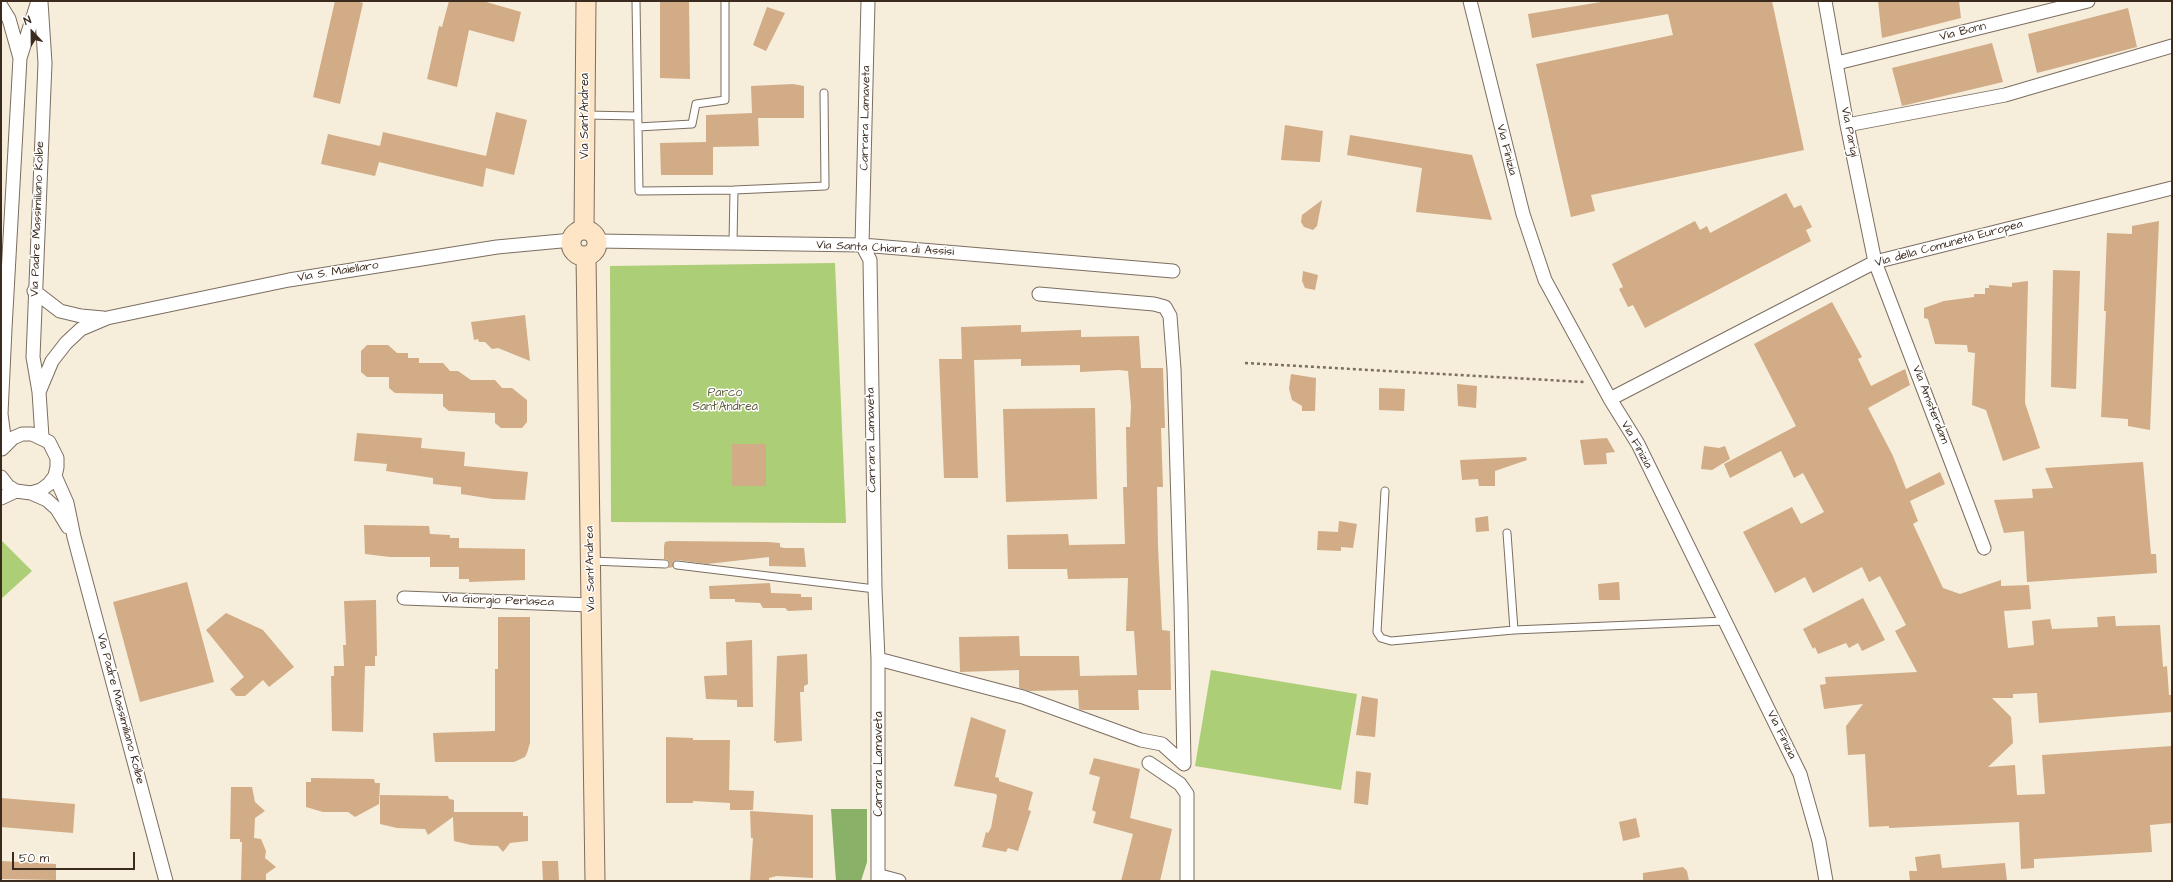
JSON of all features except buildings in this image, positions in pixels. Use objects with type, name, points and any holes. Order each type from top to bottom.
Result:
[{"type":"street","name":"Via Padre Massimiliano Kolbe","points":[[3,447],[1,414],[20,58],[39,1]]},
{"type":"street","name":"Via Padre Massimiliano Kolbe","points":[[39,1],[45,63],[34,291],[33,357],[39,392],[42,437]]},
{"type":"street","name":"Via Sant'Andrea","points":[[586,1],[585,242],[595,881]]},
{"type":"street","name":"Carrara Lamaveta","points":[[868,1],[862,245],[870,260],[875,589],[878,659],[879,879]]},
{"type":"street","name":"Via Finizia","points":[[1470,1],[1523,214],[1544,280],[1600,382],[1638,444],[1800,774],[1819,841],[1826,881]]},
{"type":"street","name":"Via Parigi","points":[[1825,1],[1847,125],[1876,262]]},
{"type":"street","name":"Via Bonn","points":[[1837,63],[2088,1]]},
{"type":"street","points":[[1,6],[9,19],[20,58]]},
{"type":"street","points":[[1847,125],[2005,95],[2172,46]]},
{"type":"street","name":"Via della Comunetá Europea","points":[[1610,399],[1876,262],[2172,188]]},
{"type":"street","name":"Via S. Maiellaro","points":[[39,392],[52,361],[66,343],[81,329],[107,318],[289,280],[497,247],[585,242]]},
{"type":"street","name":"Via Santa Chiara di Assisi","points":[[585,242],[862,245],[1173,271]]},
{"type":"street","name":"Via Amsterdam","points":[[1876,262],[1984,548]]},
{"type":"street","name":"Via S. Maiellaro","points":[[34,291],[60,311],[81,316],[107,318]]},
{"type":"street","points":[[878,659],[1023,697],[1141,740],[1162,744],[1184,764],[1182,605],[1174,369],[1170,316],[1165,307],[1154,304],[1039,294]]},
{"type":"street","points":[[3,447],[12,438],[22,434],[32,434],[42,437],[54,449],[57,458],[55,476],[49,484],[41,490],[31,493]]},
{"type":"street","name":"Via Padre Massimiliano Kolbe","points":[[55,476],[67,503],[74,537],[166,881]]},
{"type":"street","points":[[1,477],[8,486],[16,491]]},
{"type":"street","name":"Via Padre Massimiliano Kolbe","points":[[16,491],[31,493],[47,500],[57,509],[74,537]]},
{"type":"street","points":[[1,498],[16,491]]},
{"type":"street","name":"Via Giorgio Perlasca","points":[[404,598],[591,605]]},
{"type":"street","points":[[1149,763],[1180,784],[1187,794],[1187,881]]},
{"type":"street","points":[[879,879],[899,881]]},
{"type":"lane","points":[[636,1],[639,191],[734,190],[825,186],[824,93]]},
{"type":"lane","points":[[638,127],[692,124],[696,104],[725,100],[725,1]]},
{"type":"lane","points":[[585,115],[638,116]]},
{"type":"lane","points":[[733,243],[734,190]]},
{"type":"lane","points":[[1385,491],[1377,632],[1381,638],[1392,641],[1514,630],[1725,621]]},
{"type":"lane","points":[[1506,533],[1514,630]]},
{"type":"lane","points":[[591,561],[665,564]]},
{"type":"lane","points":[[677,565],[875,589]]},
{"type":"path","points":[[1245,363],[1600,382]]},
{"type":"green space","name":"Parco Sant'Andrea","points":[[835,263],[846,523],[611,522],[610,266]]},
{"type":"green space","points":[[1,540],[32,571],[1,599]]},
{"type":"green space","points":[[1211,670],[1357,694],[1341,790],[1195,766]]},
{"type":"green space","points":[[831,809],[867,809],[867,862],[861,881],[836,881]]}]
